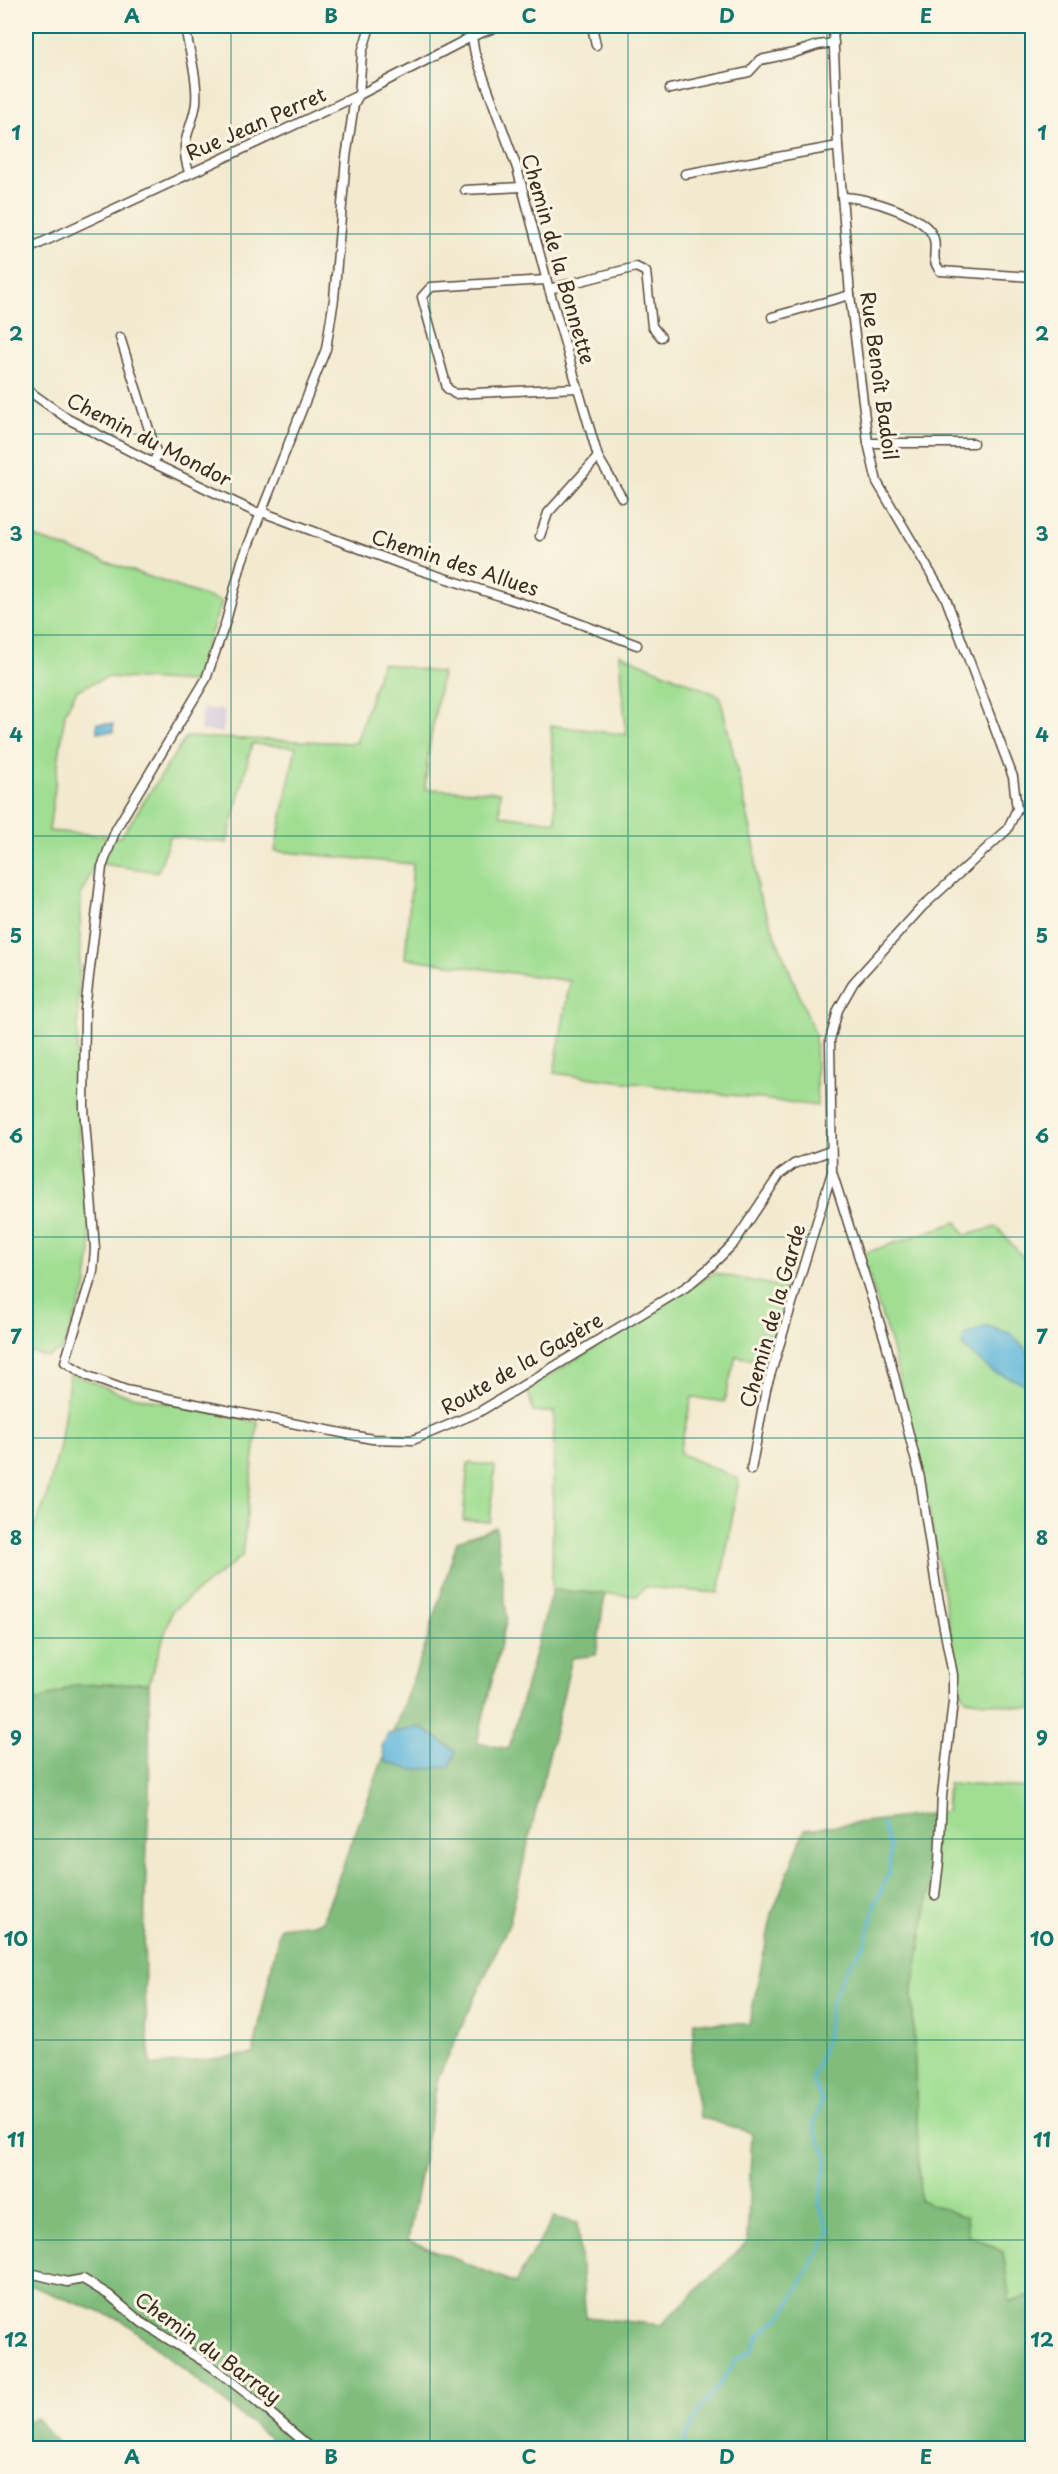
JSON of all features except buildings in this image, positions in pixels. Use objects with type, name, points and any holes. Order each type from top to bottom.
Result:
[{"type":"street","points":[[262,512],[326,349],[334,298],[346,159],[354,104],[359,95],[362,53],[370,26]]},
{"type":"street","name":"Chemin de la Bonnette","points":[[470,26],[476,54],[522,187],[598,457],[622,498]]},
{"type":"street","name":"Rue Jean Perret","points":[[26,250],[189,172],[359,95],[473,36],[499,26]]},
{"type":"street","points":[[592,26],[597,45]]},
{"type":"street","name":"Rue Benoît Badoil","points":[[830,1151],[830,1040],[838,1010],[854,982],[914,915],[1006,830],[1017,809],[1013,777],[946,599],[877,482],[868,443],[850,295],[838,146],[833,26]]},
{"type":"street","points":[[186,32],[196,104],[185,138],[184,150],[189,172]]},
{"type":"street","points":[[670,89],[749,72],[760,60],[834,43]]},
{"type":"street","points":[[686,174],[838,146]]},
{"type":"street","points":[[465,190],[522,187]]},
{"type":"street","points":[[842,196],[890,206],[927,227],[934,239],[934,263],[940,271],[1032,277]]},
{"type":"street","points":[[577,388],[455,394],[447,388],[422,297],[430,287],[548,285],[636,267],[645,273],[652,326],[661,337]]},
{"type":"street","points":[[772,317],[850,295]]},
{"type":"street","points":[[120,337],[157,455],[153,464]]},
{"type":"street","name":"Chemin du Mondor","points":[[26,389],[69,419],[153,464],[255,512],[262,512]]},
{"type":"street","points":[[868,443],[972,443]]},
{"type":"street","points":[[540,536],[548,513],[598,457]]},
{"type":"street","name":"Chemin des Allues","points":[[262,512],[401,564],[543,609],[637,645]]},
{"type":"street","name":"Route de la Gagère","points":[[262,512],[242,561],[226,621],[206,679],[122,818],[102,867],[85,1010],[84,1108],[94,1249],[93,1272],[65,1362],[88,1376],[126,1390],[372,1439],[413,1440],[479,1412],[686,1287],[734,1243],[780,1174],[794,1164],[830,1151]]},
{"type":"street","points":[[830,1151],[832,1172],[886,1343],[920,1478],[936,1586],[953,1675],[953,1701],[942,1796],[935,1895]]},
{"type":"street","name":"Chemin de la Garde","points":[[751,1470],[766,1389],[832,1172]]},
{"type":"street","name":"Chemin du Barray","points":[[26,2272],[67,2282],[83,2279],[109,2295],[141,2322],[211,2366],[310,2448]]},
{"type":"shaded area","points":[[202,708],[225,710],[223,733],[200,730]]},
{"type":"green space","points":[[26,534],[222,602],[193,682],[107,677],[77,690],[65,713],[49,831],[121,837],[186,737],[356,743],[382,663],[442,673],[429,748],[425,789],[500,792],[500,815],[556,822],[551,725],[626,735],[620,654],[720,696],[755,848],[757,890],[815,1034],[817,1106],[554,1073],[570,981],[405,958],[413,864],[275,851],[296,747],[252,744],[227,843],[170,836],[158,872],[96,863],[81,894],[77,1062],[80,1149],[91,1250],[86,1289],[62,1350],[47,1357],[26,1350],[28,1292],[26,1291]]},
{"type":"green space","points":[[957,1222],[965,1235],[997,1227],[1032,1268],[1032,1709],[966,1699],[960,1689],[923,1478],[891,1345],[862,1254]]},
{"type":"green space","points":[[714,1273],[791,1289],[769,1363],[736,1356],[724,1402],[692,1397],[679,1453],[739,1479],[719,1593],[645,1587],[637,1596],[552,1590],[554,1412],[533,1412],[528,1389]]},
{"type":"green space","points":[[70,1373],[123,1394],[258,1422],[242,1556],[172,1611],[149,1683],[75,1685],[26,1706],[26,1549],[45,1502],[60,1446]]},
{"type":"green space","points":[[468,1463],[495,1466],[490,1522],[463,1520]]},
{"type":"green space","points":[[496,1527],[507,1618],[477,1743],[509,1749],[552,1590],[605,1594],[596,1655],[572,1658],[509,1924],[438,2078],[408,2240],[515,2283],[554,2217],[577,2223],[586,2317],[661,2325],[747,2242],[752,2133],[700,2117],[691,2065],[694,2022],[749,2024],[772,1914],[805,1829],[931,1814],[934,1864],[912,1994],[920,2200],[966,2217],[968,2234],[1003,2252],[1010,2302],[1032,2296],[1032,2448],[282,2448],[123,2321],[26,2284],[26,1706],[75,1685],[149,1683],[149,1786],[144,1967],[151,2066],[253,2054],[280,1927],[322,1922],[426,1644],[457,1541]]},
{"type":"green space","points":[[948,1784],[1032,1788],[1032,2296],[1010,2303],[1003,2252],[968,2234],[920,2201],[912,1994],[934,1864],[931,1814],[946,1811]]},
{"type":"green space","points":[[36,2418],[62,2448],[26,2448],[26,2424]]},
{"type":"water","points":[[97,723],[113,724],[113,732],[97,732]]},
{"type":"water","points":[[987,1326],[1012,1334],[1032,1356],[1032,1387],[992,1371],[962,1346],[964,1335]]},
{"type":"water","points":[[420,1727],[456,1751],[450,1767],[412,1770],[385,1761],[382,1746],[388,1734]]},
{"type":"waterway","points":[[683,2448],[700,2409],[719,2386],[736,2359],[751,2351],[761,2333],[782,2316],[830,2233],[819,2204],[827,2157],[813,2125],[822,2100],[812,2079],[825,2044],[831,2003],[843,1975],[865,1944],[876,1902],[889,1874],[890,1846],[881,1822]]}]
